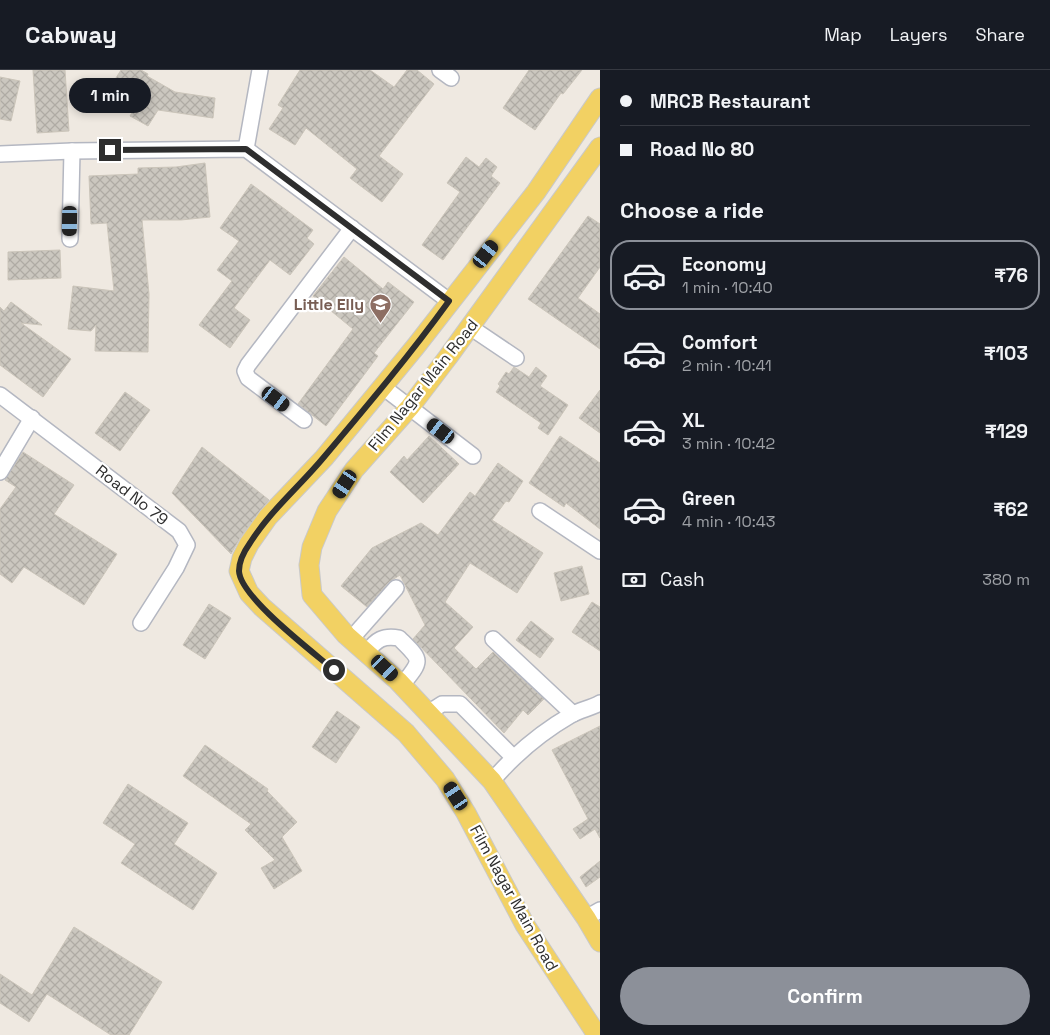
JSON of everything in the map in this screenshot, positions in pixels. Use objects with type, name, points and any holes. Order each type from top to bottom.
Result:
[{"type":"main road","name":"Film Nagar Main Road","points":[[597,1035],[525,925],[466,813],[445,780],[406,733],[262,607],[249,593],[239,571],[242,558],[249,544],[268,517],[324,458],[383,388],[449,301],[536,192],[600,98]]},
{"type":"main road","name":"Film Nagar Main Road","points":[[600,147],[470,328],[410,407],[354,470],[327,511],[312,547],[309,565],[312,595],[351,639],[402,685],[492,781],[593,914],[600,942]]},
{"type":"street","points":[[246,149],[260,70]]},
{"type":"street","points":[[0,154],[72,151],[246,149],[449,301]]},
{"type":"street","points":[[70,239],[72,151]]},
{"type":"street","points":[[304,420],[248,378],[246,371],[248,364],[352,228]]},
{"type":"street","points":[[470,328],[516,358]]},
{"type":"street","points":[[383,388],[473,456]]},
{"type":"street","name":"Road No 79","points":[[0,395],[178,532],[186,545],[176,568],[142,623]]},
{"type":"street","points":[[0,472],[32,418]]},
{"type":"street","points":[[540,511],[600,551]]},
{"type":"street","points":[[351,639],[396,588]]},
{"type":"street","points":[[367,652],[374,642],[384,637],[399,638],[416,655],[417,660],[417,666],[402,685]]},
{"type":"street","points":[[493,639],[573,714]]},
{"type":"street","points":[[492,781],[512,756],[573,714],[600,703]]},
{"type":"street","points":[[428,713],[442,704],[460,704],[512,756]]},
{"type":"building","points":[[33,70],[65,70],[69,131],[37,133]]},
{"type":"building","points":[[121,70],[141,70],[148,74],[147,76],[175,92],[215,98],[213,118],[158,110],[148,126],[130,116],[136,106],[109,89]]},
{"type":"building","points":[[300,70],[370,70],[394,87],[407,70],[417,70],[434,84],[379,156],[403,174],[382,202],[350,178],[357,169],[306,128],[295,145],[269,129],[283,108],[278,105]]},
{"type":"building","points":[[529,70],[582,70],[563,94],[561,93],[535,130],[503,108]]},
{"type":"building","points":[[0,77],[20,81],[11,121],[0,119]]},
{"type":"building","points":[[466,157],[479,167],[486,158],[497,167],[491,176],[500,183],[443,260],[422,245],[460,192],[447,183]]},
{"type":"building","points":[[205,163],[210,217],[181,220],[142,220],[149,294],[148,352],[95,351],[96,325],[91,331],[68,329],[73,286],[114,291],[107,223],[91,224],[89,176],[138,174],[138,168],[176,167]]},
{"type":"building","points":[[251,184],[313,230],[307,238],[314,244],[290,275],[270,260],[234,308],[250,320],[230,348],[199,325],[232,281],[217,270],[239,241],[220,228]]},
{"type":"building","points":[[588,216],[600,224],[600,267],[578,298],[600,314],[600,349],[528,299]]},
{"type":"building","points":[[60,250],[61,278],[8,280],[8,252]]},
{"type":"building","points":[[344,257],[383,289],[388,282],[414,302],[374,353],[378,356],[326,426],[298,404],[353,329],[313,296]]},
{"type":"building","points":[[11,302],[42,325],[21,323],[71,359],[43,397],[0,365],[0,307],[4,311]]},
{"type":"building","points":[[514,367],[529,377],[536,367],[547,376],[540,386],[568,405],[548,435],[538,428],[541,423],[496,392],[500,386],[498,384],[506,372],[509,374]]},
{"type":"building","points":[[600,390],[600,433],[579,418]]},
{"type":"building","points":[[125,392],[150,410],[120,451],[95,433]]},
{"type":"building","points":[[429,436],[459,464],[423,503],[390,472],[404,456],[407,460]]},
{"type":"building","points":[[560,436],[600,463],[600,529],[566,503],[564,507],[529,483]]},
{"type":"building","points":[[202,447],[269,500],[240,538],[231,554],[172,493]]},
{"type":"building","points":[[23,452],[74,485],[54,514],[117,554],[84,605],[24,567],[12,583],[0,574],[0,509],[16,487],[5,480]]},
{"type":"building","points":[[498,463],[523,481],[509,502],[506,501],[492,520],[543,553],[517,593],[470,563],[445,602],[473,627],[454,648],[476,669],[493,652],[544,699],[528,715],[523,710],[504,733],[413,639],[425,625],[400,575],[389,582],[367,607],[341,586],[372,548],[421,523],[438,535],[470,492],[475,496]]},
{"type":"building","points":[[582,566],[589,594],[561,601],[554,573]]},
{"type":"building","points":[[592,602],[600,607],[600,651],[572,632]]},
{"type":"building","points":[[209,604],[231,618],[205,659],[183,645]]},
{"type":"building","points":[[531,621],[554,639],[540,658],[516,640]]},
{"type":"building","points":[[337,711],[360,727],[336,763],[312,747]]},
{"type":"building","points":[[600,726],[600,838],[595,829],[580,839],[573,829],[588,819],[552,750]]},
{"type":"building","points":[[205,745],[268,789],[267,791],[297,822],[282,837],[302,871],[274,889],[261,868],[275,860],[245,830],[251,824],[183,776]]},
{"type":"building","points":[[128,784],[188,823],[174,844],[217,873],[193,910],[121,863],[135,844],[103,823]]},
{"type":"building","points":[[600,861],[600,877],[586,887],[580,877]]},
{"type":"building","points":[[74,927],[162,982],[129,1035],[111,1035],[47,994],[29,1022],[0,1003],[0,974],[32,995]]},
{"type":"place","name":"Little Elly","points":[[380,323]]},
{"type":"route","points":[[110,150],[246,149],[449,301],[383,388],[324,458],[268,517],[249,544],[242,558],[239,571],[249,593],[262,607],[334,670]]}]
